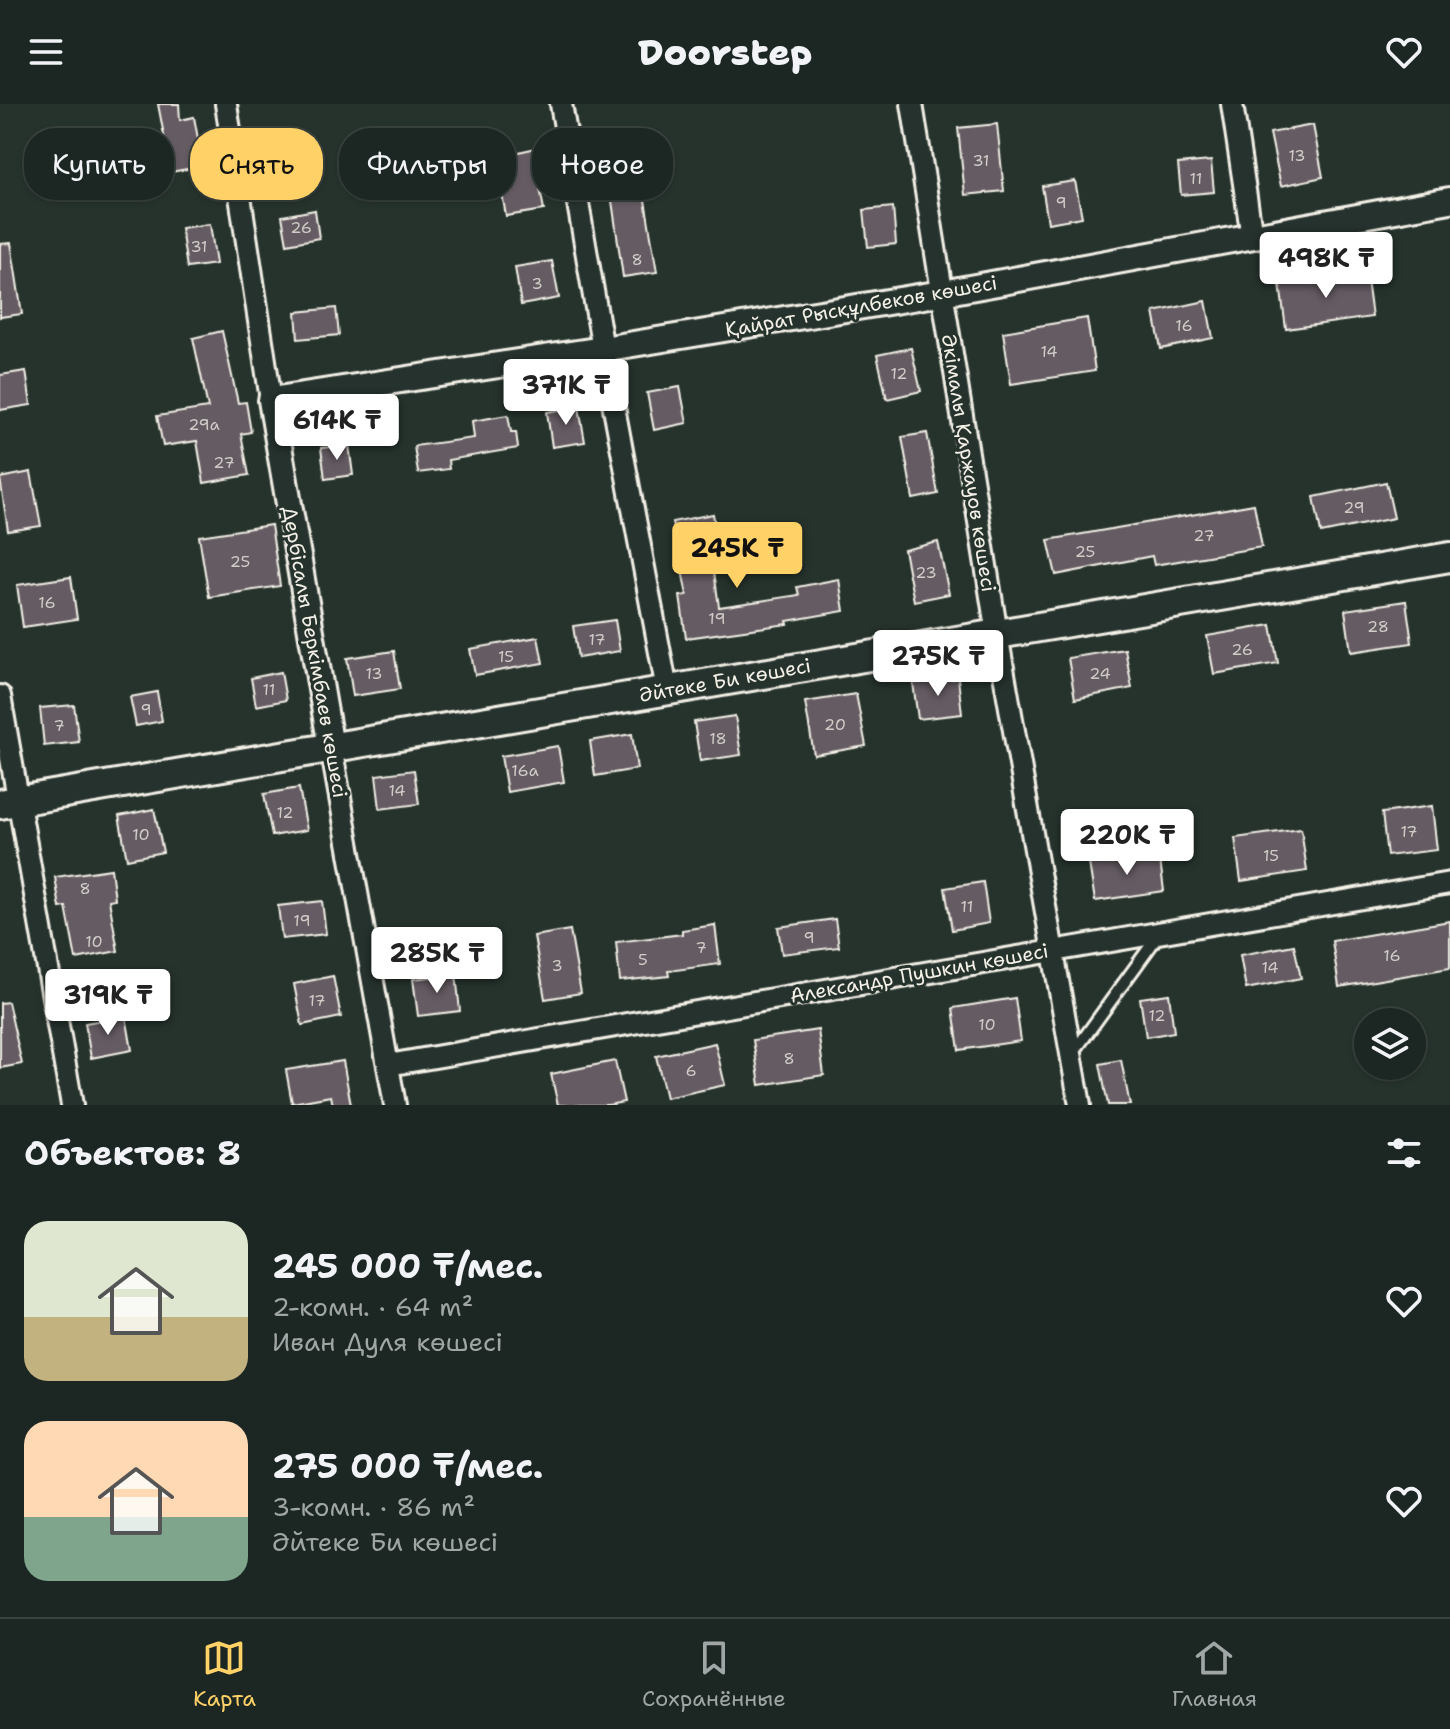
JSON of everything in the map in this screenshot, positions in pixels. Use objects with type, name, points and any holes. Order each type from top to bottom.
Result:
[{"type":"main road","name":"Әйтеке Би көшесі","points":[[10,802],[1450,557]]},
{"type":"street","name":"Дербісалы Беркімбаев көшесі","points":[[226,104],[271,400],[395,1105]]},
{"type":"street","points":[[561,104],[667,690]]},
{"type":"street","name":"Әкімалы Қаржауов көшесі","points":[[912,104],[997,634],[1080,1105]]},
{"type":"street","points":[[1232,104],[1252,237]]},
{"type":"street","name":"Қайрат Рысқұлбеков көшесі","points":[[271,400],[942,293],[1450,200]]},
{"type":"street","points":[[0,696],[10,802],[72,1105]]},
{"type":"street","name":"Александр Пушкин көшесі","points":[[388,1065],[1450,883]]},
{"type":"lane","points":[[1071,1056],[1161,932]]},
{"type":"building","points":[[158,104],[179,104],[180,120],[194,117],[196,128],[190,128],[190,168],[174,171],[174,128],[163,128]]},
{"type":"building","points":[[997,124],[1004,191],[965,195],[958,128]]},
{"type":"building","points":[[1313,125],[1323,177],[1281,186],[1270,133]]},
{"type":"building","points":[[532,149],[532,200],[542,200],[544,210],[506,216],[503,200],[516,200],[516,152]]},
{"type":"building","points":[[1211,161],[1214,192],[1181,195],[1178,164]]},
{"type":"building","points":[[1075,181],[1082,217],[1048,223],[1042,186]]},
{"type":"building","points":[[612,200],[645,200],[657,272],[623,277]]},
{"type":"building","points":[[893,207],[896,244],[868,247],[864,210]]},
{"type":"building","points":[[315,210],[319,238],[287,244],[282,216]]},
{"type":"building","points":[[210,224],[216,264],[187,268],[181,228]]},
{"type":"building","points":[[11,243],[22,314],[0,317],[0,244]]},
{"type":"building","points":[[552,261],[559,298],[521,305],[515,267]]},
{"type":"building","points":[[1366,272],[1372,317],[1286,329],[1280,284]]},
{"type":"building","points":[[1206,301],[1213,338],[1161,349],[1154,312]]},
{"type":"building","points":[[336,308],[339,335],[298,339],[296,312]]},
{"type":"building","points":[[1087,318],[1095,371],[1011,384],[1003,332]]},
{"type":"building","points":[[222,331],[238,403],[246,402],[251,432],[241,434],[249,475],[204,483],[197,441],[163,446],[157,416],[208,408],[193,338]]},
{"type":"building","points":[[911,348],[921,391],[887,399],[877,355]]},
{"type":"building","points":[[26,371],[31,405],[0,410],[0,375]]},
{"type":"building","points":[[680,387],[687,423],[654,430],[647,393]]},
{"type":"building","points":[[579,407],[585,442],[552,447],[547,412]]},
{"type":"building","points":[[508,415],[511,432],[516,432],[518,448],[448,460],[449,469],[418,473],[414,446],[474,438],[472,421]]},
{"type":"building","points":[[927,433],[938,494],[913,499],[902,437]]},
{"type":"building","points":[[349,445],[353,475],[325,479],[321,448]]},
{"type":"building","points":[[31,472],[41,526],[8,531],[0,478]]},
{"type":"building","points":[[1386,482],[1394,518],[1321,533],[1314,497]]},
{"type":"building","points":[[1254,504],[1262,547],[1154,565],[1152,556],[1056,575],[1048,540]]},
{"type":"building","points":[[713,514],[721,555],[712,557],[719,607],[799,595],[797,587],[839,579],[844,611],[787,621],[788,624],[686,638],[680,596],[687,595],[672,522]]},
{"type":"building","points":[[271,525],[280,586],[209,597],[199,536]]},
{"type":"building","points":[[938,542],[949,594],[914,601],[904,550]]},
{"type":"building","points":[[71,577],[77,619],[23,627],[17,585]]},
{"type":"building","points":[[1406,601],[1412,643],[1351,652],[1345,610]]},
{"type":"building","points":[[615,620],[620,651],[578,658],[573,626]]},
{"type":"building","points":[[1271,625],[1278,663],[1214,674],[1207,636]]},
{"type":"building","points":[[538,637],[543,663],[475,675],[470,649]]},
{"type":"building","points":[[1125,649],[1132,688],[1075,699],[1068,658]]},
{"type":"building","points":[[394,651],[400,689],[353,696],[347,658]]},
{"type":"building","points":[[281,672],[286,700],[256,706],[251,678]]},
{"type":"building","points":[[958,678],[962,714],[918,719],[913,683]]},
{"type":"building","points":[[157,692],[162,721],[136,726],[130,697]]},
{"type":"building","points":[[856,694],[866,746],[814,755],[805,702]]},
{"type":"building","points":[[74,705],[79,742],[44,746],[40,708]]},
{"type":"building","points":[[735,716],[741,755],[700,761],[694,722]]},
{"type":"building","points":[[632,734],[637,769],[595,776],[590,741]]},
{"type":"building","points":[[558,746],[564,782],[507,792],[501,756]]},
{"type":"building","points":[[414,770],[419,804],[380,809],[376,775]]},
{"type":"building","points":[[299,788],[307,830],[272,836],[264,794]]},
{"type":"building","points":[[1432,806],[1437,850],[1387,856],[1382,813]]},
{"type":"building","points":[[154,809],[163,852],[127,859],[119,816]]},
{"type":"building","points":[[1301,829],[1307,871],[1241,881],[1235,838]]},
{"type":"building","points":[[1159,852],[1164,891],[1095,901],[1089,863]]},
{"type":"building","points":[[111,869],[115,899],[109,900],[118,951],[76,959],[66,907],[60,908],[55,877]]},
{"type":"building","points":[[983,882],[989,923],[952,930],[945,888]]},
{"type":"building","points":[[322,901],[326,934],[282,939],[278,906]]},
{"type":"building","points":[[835,919],[839,947],[782,954],[778,927]]},
{"type":"building","points":[[1450,921],[1450,968],[1339,987],[1332,941]]},
{"type":"building","points":[[715,925],[720,964],[668,971],[669,976],[620,981],[616,942],[682,934],[682,930]]},
{"type":"building","points":[[570,930],[581,993],[545,999],[534,936]]},
{"type":"building","points":[[1294,945],[1301,978],[1246,989],[1240,955]]},
{"type":"building","points":[[456,974],[460,1011],[418,1016],[413,979]]},
{"type":"building","points":[[333,976],[341,1017],[302,1025],[294,984]]},
{"type":"building","points":[[1169,994],[1174,1032],[1146,1037],[1140,998]]},
{"type":"building","points":[[1015,998],[1021,1041],[959,1050],[953,1008]]},
{"type":"building","points":[[8,1002],[22,1064],[0,1068],[0,1003]]},
{"type":"building","points":[[126,1016],[132,1050],[91,1058],[85,1023]]},
{"type":"building","points":[[818,1030],[824,1075],[760,1085],[753,1040]]},
{"type":"building","points":[[715,1043],[725,1085],[666,1098],[656,1056]]},
{"type":"building","points":[[1121,1060],[1130,1105],[1108,1105],[1100,1064]]},
{"type":"building","points":[[343,1061],[351,1105],[333,1105],[331,1096],[292,1103],[286,1070]]},
{"type":"building","points":[[615,1061],[624,1102],[558,1105],[551,1074]]}]
